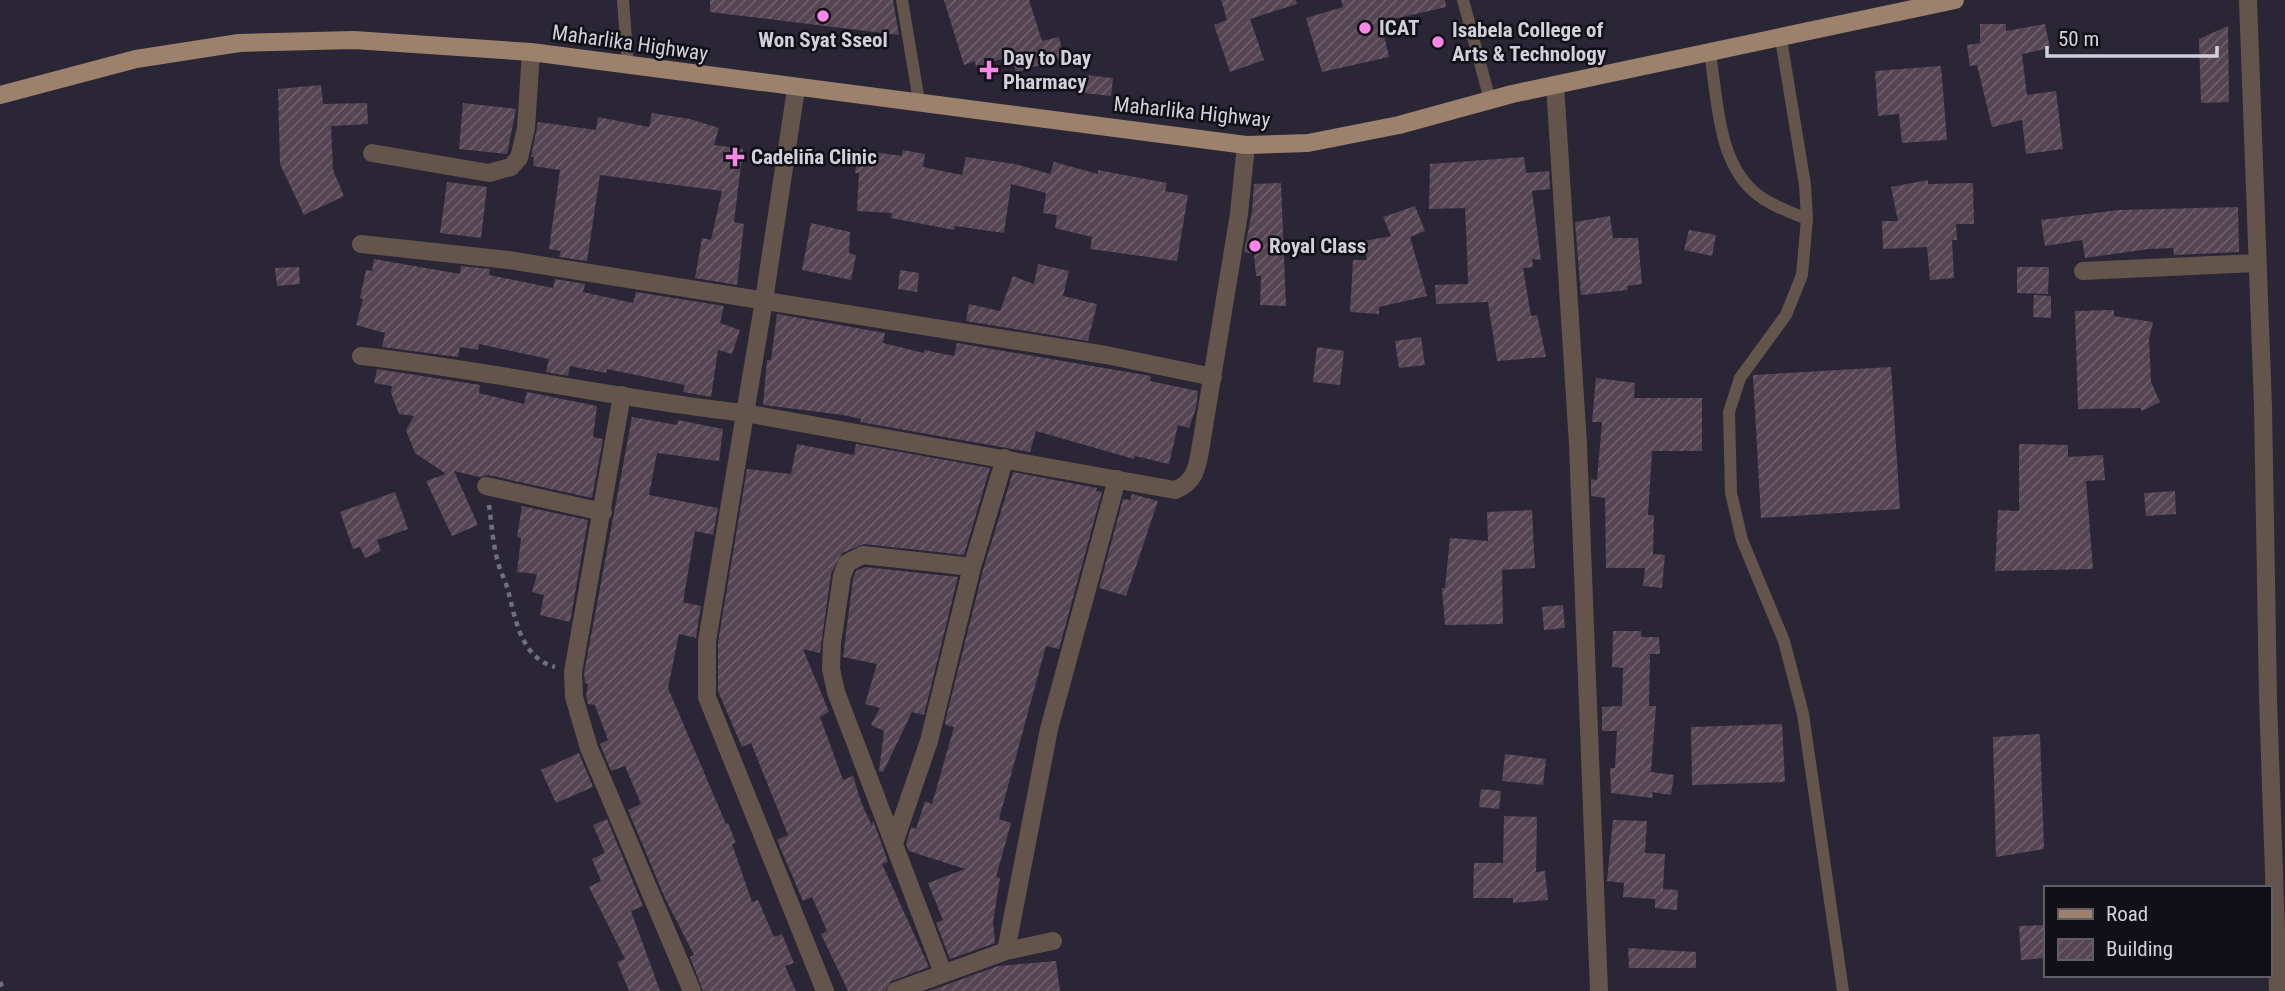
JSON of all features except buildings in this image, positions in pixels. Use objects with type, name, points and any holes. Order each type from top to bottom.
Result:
[{"type":"main road","name":"Maharlika Highway","points":[[0,95],[136,59],[239,43],[354,40],[531,52],[796,89],[919,102],[1246,145],[1308,143],[1399,125],[1555,85],[1782,39],[1955,0]]},
{"type":"street","points":[[2248,0],[2263,406],[2267,698],[2278,991]]},
{"type":"street","points":[[372,153],[489,173],[511,167],[519,158],[526,128],[531,52]]},
{"type":"street","points":[[1555,85],[1578,444],[1600,991]]},
{"type":"street","points":[[796,89],[707,641],[707,697],[825,991]]},
{"type":"street","points":[[361,356],[460,367],[745,413],[1175,490],[1190,482],[1195,474],[1239,214],[1246,145]]},
{"type":"street","points":[[361,244],[508,260],[1107,355],[1213,377]]},
{"type":"street","points":[[2084,271],[2256,263]]},
{"type":"street","points":[[622,395],[573,672],[574,697],[589,748],[692,991]]},
{"type":"street","points":[[894,843],[929,741],[972,566],[1005,458]]},
{"type":"street","points":[[1006,951],[1049,729],[1117,479]]},
{"type":"street","points":[[486,486],[603,512]]},
{"type":"street","points":[[943,973],[836,692],[832,643],[842,576],[847,563],[863,555],[972,566]]},
{"type":"street","points":[[896,991],[1006,951],[1053,941]]},
{"type":"lane","points":[[622,0],[628,66]]},
{"type":"lane","points":[[902,0],[919,102]]},
{"type":"lane","points":[[1464,0],[1490,100]]},
{"type":"lane","points":[[1782,39],[1805,185],[1807,219],[1802,275],[1786,314],[1740,378],[1729,412],[1731,493],[1742,540],[1784,641],[1803,714],[1843,991]]},
{"type":"lane","points":[[1710,54],[1726,147],[1738,175],[1766,201],[1807,219]]},
{"type":"path","points":[[486,486],[497,555],[509,592],[514,621],[526,643],[544,664],[573,672]]},
{"type":"path","points":[[0,982],[4,991]]},
{"type":"place","name":"Won Syat Sseol","points":[[823,16]]},
{"type":"place","name":"ICAT","points":[[1365,28]]},
{"type":"place","name":"Isabela College of Arts & Technology","points":[[1438,42]]},
{"type":"place","name":"Day to Day Pharmacy","points":[[989,70]]},
{"type":"place","name":"Cadeliña Clinic","points":[[735,157]]},
{"type":"place","name":"Royal Class","points":[[1255,246]]}]
